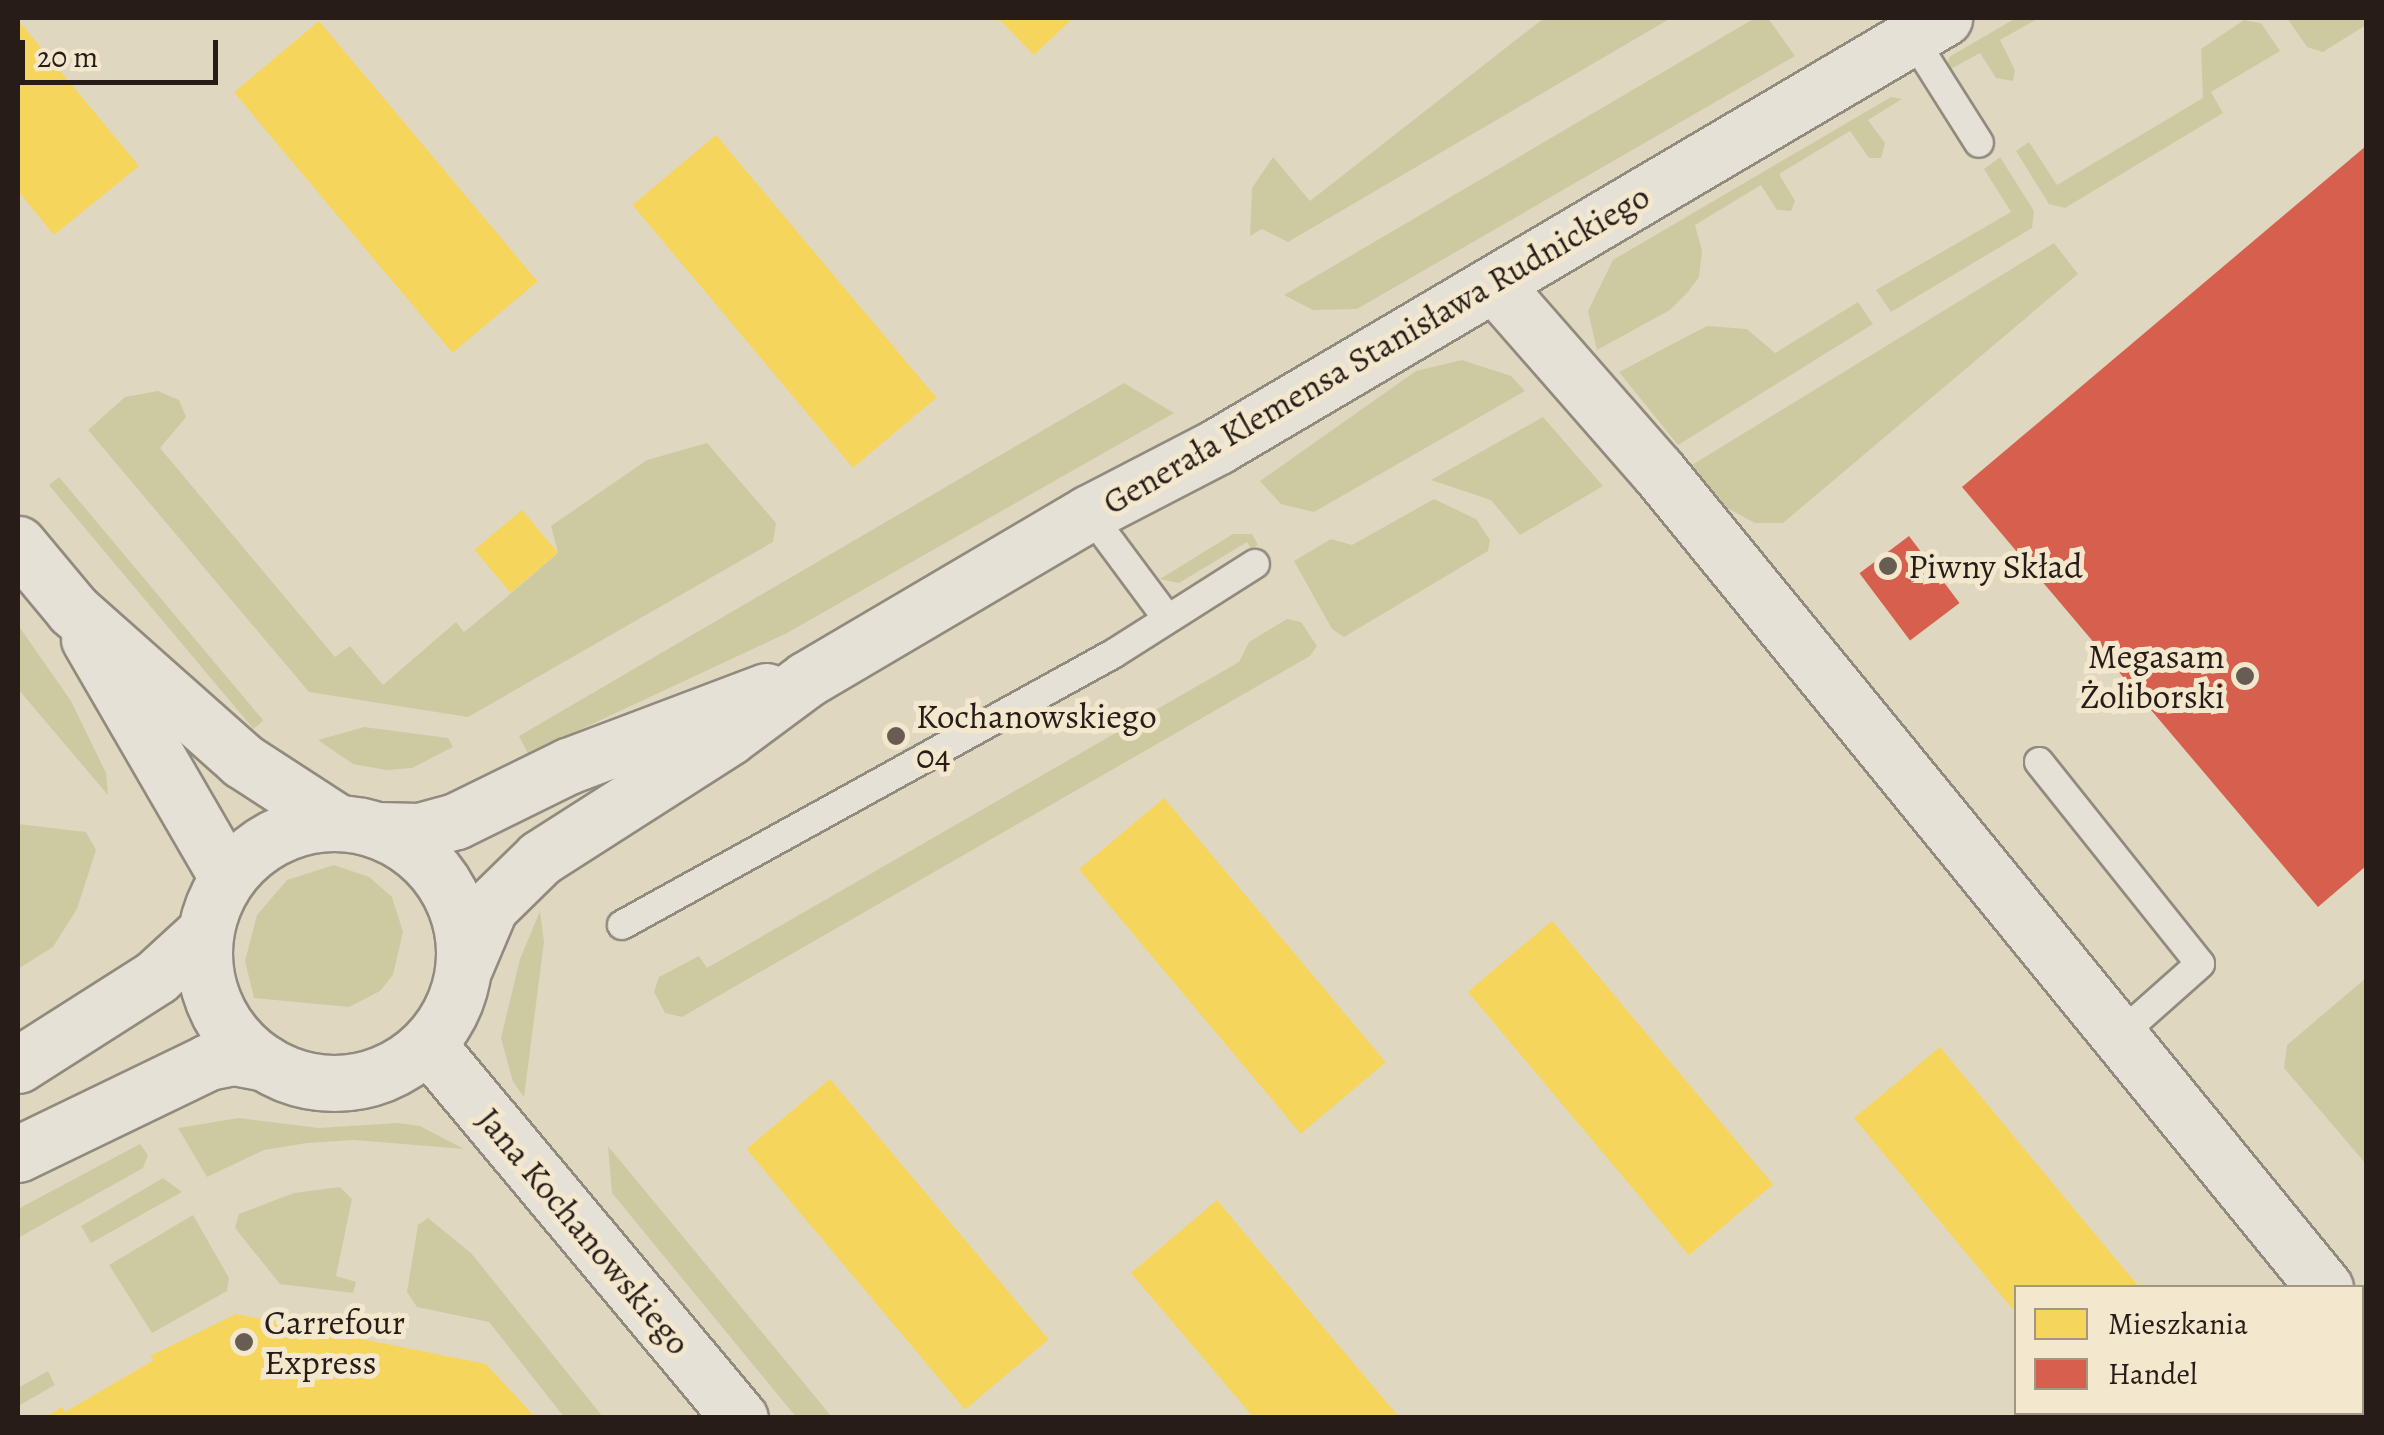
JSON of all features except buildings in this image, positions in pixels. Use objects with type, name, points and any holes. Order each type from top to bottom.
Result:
[{"type":"street","name":"Generała Klemensa Stanisława Rudnickiego","points":[[464,966],[490,907],[540,858],[729,737],[807,679],[1089,513],[1218,446],[1928,27]]},
{"type":"street","points":[[1494,284],[1669,485],[2324,1285]]},
{"type":"street","points":[[18,544],[73,610],[242,761],[357,826],[416,850],[444,882],[461,922],[464,966],[453,1008],[428,1044],[392,1070],[349,1084],[305,1081],[265,1064],[234,1057],[208,1062],[18,1154]]},
{"type":"street","points":[[73,610],[227,877]]},
{"type":"street","name":"Generała Klemensa Stanisława Rudnickiego","points":[[357,826],[420,831],[456,821],[705,709],[807,679]]},
{"type":"street","points":[[18,1065],[156,977],[205,932],[227,877],[275,835],[357,826]]},
{"type":"street","points":[[205,932],[211,999],[232,1035],[265,1064]]},
{"type":"street","name":"Jana Kochanowskiego","points":[[428,1044],[740,1418]]},
{"type":"lane","points":[[1928,27],[1979,142]]},
{"type":"lane","points":[[1089,513],[1166,618]]},
{"type":"lane","points":[[622,926],[1113,654],[1255,564]]},
{"type":"lane","points":[[2039,762],[2200,964],[2120,1036]]},
{"type":"shaded area","points":[[1544,18],[1671,18],[1288,242],[1262,229],[1250,236],[1252,188],[1273,157],[1310,201]]},
{"type":"shaded area","points":[[1755,18],[1768,18],[1795,56],[1357,309],[1313,310],[1284,295]]},
{"type":"shaded area","points":[[2016,18],[2039,18],[2000,40],[2015,70],[2013,81],[1996,78],[1980,53],[1947,71],[1949,57]]},
{"type":"shaded area","points":[[2287,18],[2366,18],[2366,25],[2323,52],[2307,47]]},
{"type":"shaded area","points":[[2244,20],[2261,23],[2280,51],[2211,92],[2223,113],[2065,208],[2049,204],[2016,151],[2029,142],[2057,185],[2203,98],[2201,49]]},
{"type":"shaded area","points":[[1891,97],[1902,99],[1868,120],[1885,143],[1881,158],[1869,158],[1850,131],[1779,174],[1795,201],[1791,211],[1777,210],[1761,185],[1695,225],[1702,251],[1699,277],[1688,292],[1670,310],[1597,350],[1588,311],[1613,260]]},
{"type":"shaded area","points":[[2000,157],[2034,211],[2032,228],[1891,312],[1876,290],[2011,212],[1984,169]]},
{"type":"shaded area","points":[[2054,243],[2078,274],[1783,523],[1755,523],[1727,508],[1692,465]]},
{"type":"shaded area","points":[[1858,302],[1873,324],[1678,445],[1619,372],[1707,326],[1747,329],[1775,353]]},
{"type":"shaded area","points":[[1462,360],[1511,376],[1525,391],[1314,512],[1281,504],[1260,481],[1416,371]]},
{"type":"shaded area","points":[[1124,383],[1174,413],[787,633],[528,754],[519,736]]},
{"type":"shaded area","points":[[158,391],[179,400],[186,417],[160,448],[335,657],[350,646],[383,685],[456,622],[464,632],[502,601],[558,553],[551,526],[647,460],[707,443],[776,523],[773,542],[468,717],[309,692],[88,430],[125,397]]},
{"type":"shaded area","points":[[1543,417],[1603,486],[1520,535],[1491,500],[1431,480]]},
{"type":"shaded area","points":[[59,477],[263,721],[253,729],[49,485]]},
{"type":"shaded area","points":[[1434,499],[1476,519],[1490,540],[1488,551],[1344,637],[1332,629],[1294,561],[1331,539],[1352,545]]},
{"type":"shaded area","points":[[1233,534],[1252,534],[1258,545],[1251,549],[1247,542],[1179,583],[1160,579]]},
{"type":"shaded area","points":[[1287,619],[1301,622],[1317,646],[1310,656],[682,1017],[665,1013],[654,992],[659,977],[699,956],[707,968],[1239,662],[1249,642]]},
{"type":"shaded area","points":[[18,625],[71,701],[106,773],[108,795],[18,689]]},
{"type":"shaded area","points":[[364,727],[448,738],[453,747],[412,768],[386,770],[353,764],[318,740]]},
{"type":"shaded area","points":[[18,824],[86,832],[96,850],[77,909],[53,947],[18,969]]},
{"type":"shaded area","points":[[334,865],[369,877],[392,897],[403,932],[393,975],[380,991],[349,1007],[254,998],[245,961],[257,915],[287,880]]},
{"type":"shaded area","points":[[540,911],[544,942],[524,1097],[513,1082],[501,1038],[520,959]]},
{"type":"shaded area","points":[[2366,978],[2365,1163],[2284,1068],[2287,1045]]},
{"type":"shaded area","points":[[239,1118],[319,1128],[398,1123],[420,1126],[464,1149],[354,1140],[307,1143],[264,1150],[207,1177],[178,1128]]},
{"type":"shaded area","points":[[140,1144],[148,1155],[143,1168],[18,1238],[18,1209]]},
{"type":"shaded area","points":[[608,1146],[832,1417],[796,1417],[612,1193]]},
{"type":"shaded area","points":[[163,1178],[182,1192],[91,1243],[81,1226]]},
{"type":"shaded area","points":[[340,1187],[352,1199],[336,1276],[356,1282],[353,1293],[280,1284],[235,1228],[239,1214],[294,1193]]},
{"type":"shaded area","points":[[193,1215],[229,1278],[227,1291],[152,1333],[109,1265]]},
{"type":"shaded area","points":[[428,1218],[471,1253],[603,1417],[564,1417],[489,1322],[417,1307],[407,1292],[418,1225]]},
{"type":"shaded area","points":[[48,1371],[55,1385],[18,1406],[18,1388]]},
{"type":"place","name":"Piwny Skład","points":[[1888,566]]},
{"type":"place","name":"Megasam Żoliborski","points":[[2245,676]]},
{"type":"place","name":"Kochanowskiego 04","points":[[896,736]]},
{"type":"place","name":"Carrefour Express","points":[[244,1342]]}]
